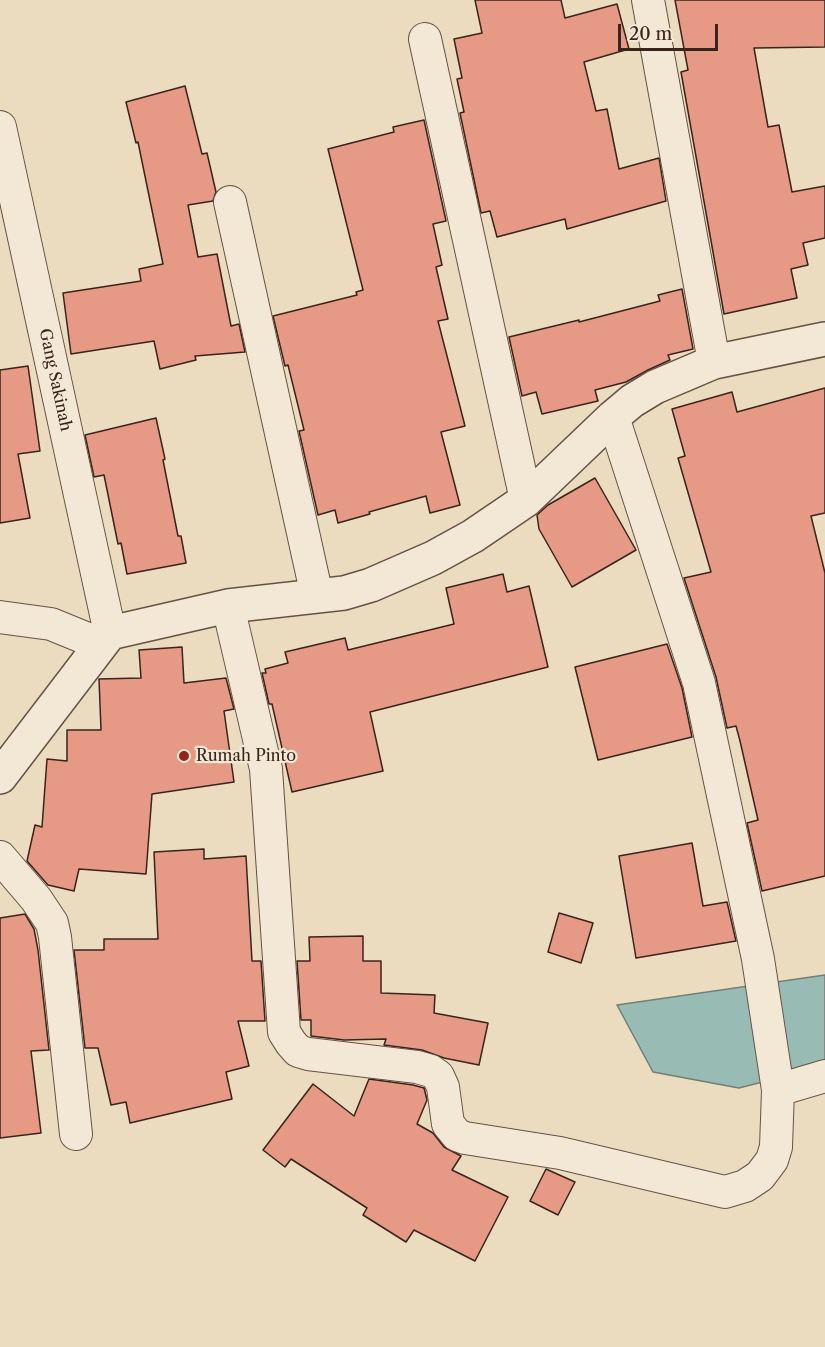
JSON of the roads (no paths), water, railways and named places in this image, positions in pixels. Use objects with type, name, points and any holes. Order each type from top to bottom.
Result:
[{"type":"street","points":[[648,0],[714,362]]},
{"type":"street","points":[[425,39],[526,500]]},
{"type":"street","name":"Gang Sakinah","points":[[0,127],[105,638]]},
{"type":"street","points":[[230,202],[317,596]]},
{"type":"street","points":[[0,617],[51,624],[105,638],[228,606],[344,593],[371,585],[433,558],[473,536],[526,500],[613,417],[632,401],[655,387],[714,362],[825,339]]},
{"type":"street","points":[[228,606],[266,769],[284,1032],[298,1051],[417,1067],[431,1071],[438,1076],[443,1087],[448,1125],[457,1135],[465,1138],[561,1153],[725,1192],[745,1186],[760,1176],[772,1160],[776,1147],[776,1080],[758,959],[697,675],[613,417]]},
{"type":"street","points":[[0,777],[105,638]]},
{"type":"street","points":[[0,857],[36,899],[52,923],[76,1134]]},
{"type":"street","points":[[776,1080],[825,1076]]},
{"type":"water","points":[[825,975],[825,1066],[739,1088],[653,1072],[617,1005]]},
{"type":"place","name":"Rumah Pinto","points":[[184,756]]}]
